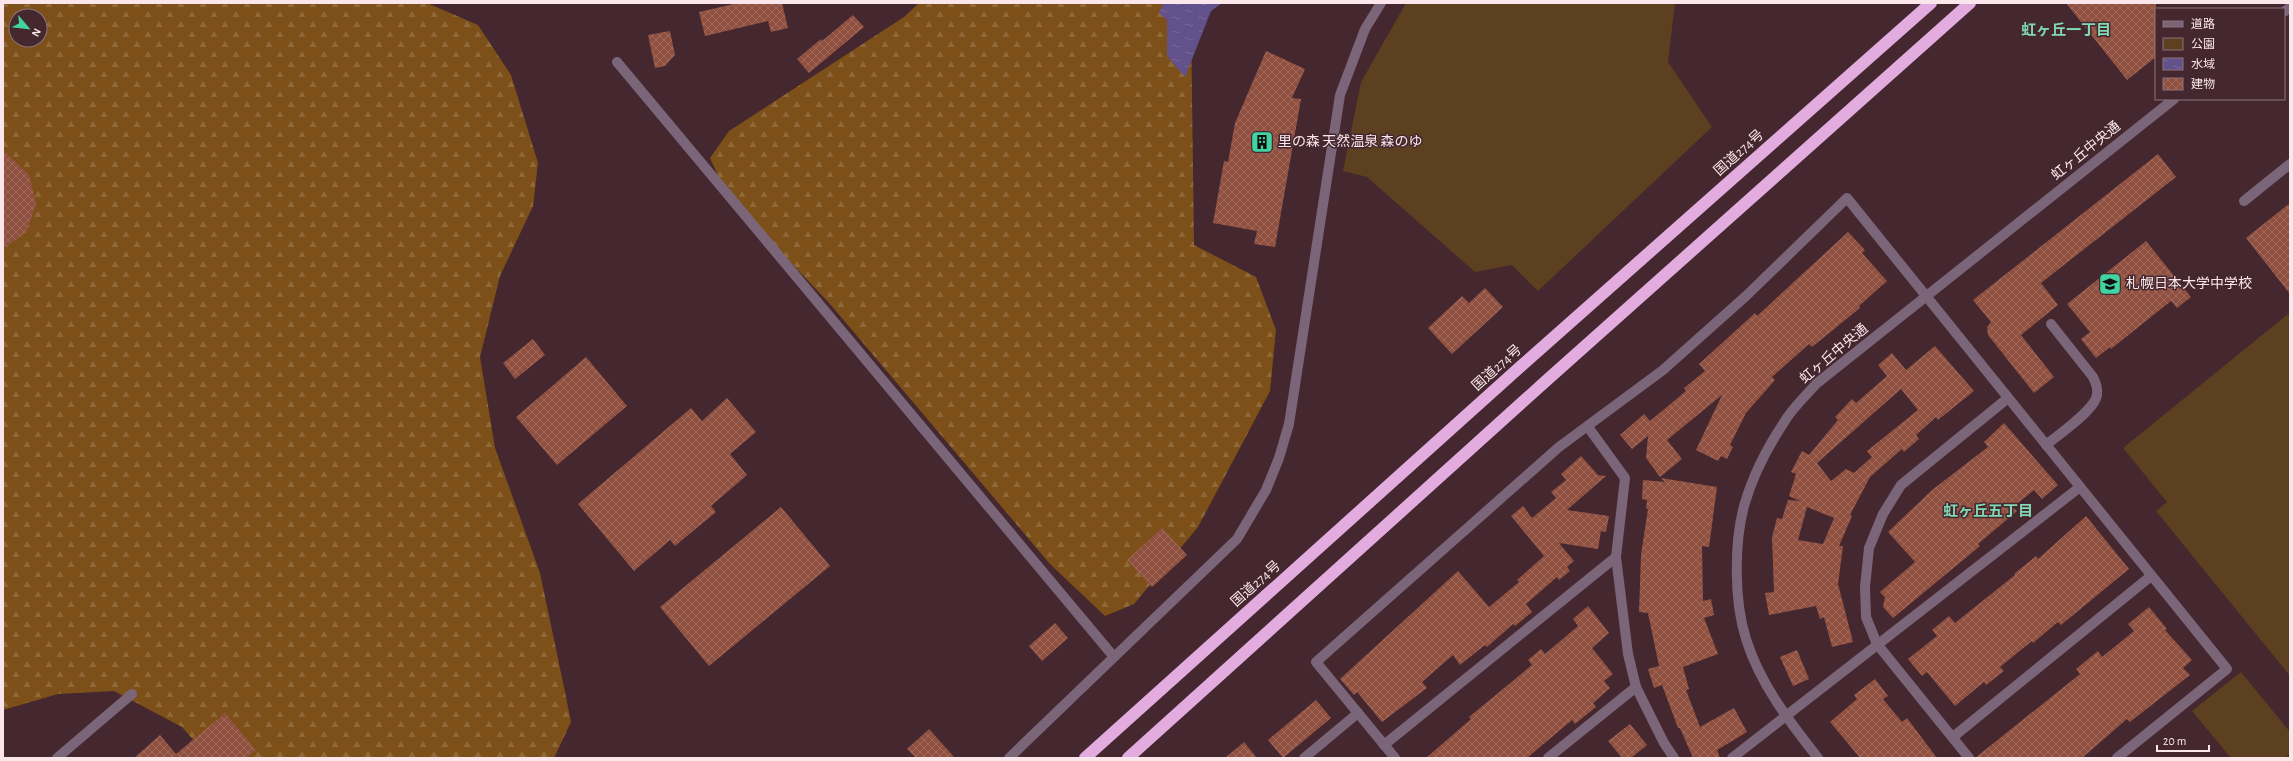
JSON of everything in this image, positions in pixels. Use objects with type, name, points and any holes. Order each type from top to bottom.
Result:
[{"type":"highway","name":"国道274号","points":[[1085,758],[1520,367],[1931,3]]},
{"type":"highway","points":[[1128,758],[1553,374],[1970,3]]},
{"type":"street","points":[[1009,758],[1237,539],[1266,490],[1280,458],[1289,424],[1340,95],[1366,29],[1381,3]]},
{"type":"street","points":[[617,62],[1114,657]]},
{"type":"street","name":"虹ヶ丘中央通","points":[[1818,758],[1785,716],[1770,691],[1746,639],[1739,596],[1738,546],[1744,506],[1757,471],[1783,422],[1816,384],[2173,100]]},
{"type":"street","points":[[2244,201],[2290,164]]},
{"type":"street","points":[[1395,758],[1316,662],[1559,447],[1588,427],[1675,359],[1746,296],[1848,198],[1926,297],[2227,669],[2117,758]]},
{"type":"street","points":[[2046,445],[2089,409],[2097,397],[2097,387],[2093,378],[2051,324]]},
{"type":"street","points":[[1969,758],[1877,644],[1866,617],[1865,587],[1869,548],[1883,514],[1901,484],[2008,398]]},
{"type":"street","points":[[1588,427],[1625,478],[1616,557],[1628,654],[1636,687],[1664,743],[1674,758]]},
{"type":"street","points":[[1732,758],[2080,487]]},
{"type":"street","points":[[1384,745],[1616,557]]},
{"type":"street","points":[[1953,737],[2151,576]]},
{"type":"street","points":[[1548,758],[1636,687]]},
{"type":"street","points":[[57,758],[132,694]]},
{"type":"street","points":[[1306,758],[1358,713]]},
{"type":"green space","points":[[3,3],[427,3],[478,25],[511,75],[538,163],[533,206],[500,276],[480,357],[495,448],[540,573],[571,722],[554,758],[209,758],[182,727],[114,691],[58,694],[3,710]]},
{"type":"green space","points":[[919,3],[1185,3],[1191,23],[1194,245],[1256,277],[1276,330],[1270,391],[1198,527],[1134,604],[1105,616],[1050,564],[830,304],[727,195],[710,158],[729,131],[904,17]]},
{"type":"green space","points":[[1406,3],[1675,3],[1668,62],[1712,127],[1538,291],[1512,265],[1475,272],[1367,177],[1343,171],[1361,82]]},
{"type":"green space","points":[[2288,314],[2290,317],[2290,676],[2156,511],[2167,502],[2123,448]]},
{"type":"green space","points":[[2241,672],[2290,732],[2290,754],[2285,758],[2231,758],[2192,711]]},
{"type":"water","points":[[1163,3],[1222,3],[1211,11],[1185,77],[1167,56],[1167,20],[1159,13]]},
{"type":"building","points":[[738,3],[782,3],[788,28],[771,32],[768,21],[705,36],[699,12]]},
{"type":"building","points":[[2066,3],[2156,3],[2155,58],[2127,80]]},
{"type":"building","points":[[853,15],[864,27],[809,73],[797,59],[821,39],[822,41]]},
{"type":"building","points":[[670,31],[675,55],[665,66],[655,68],[648,35]]},
{"type":"building","name":"里の森 天然温泉 森のゆ","points":[[1266,51],[1305,69],[1292,98],[1301,99],[1275,247],[1254,244],[1257,231],[1213,223],[1224,161],[1228,162],[1235,123]]},
{"type":"building","points":[[3,150],[29,175],[36,204],[26,232],[3,249]]},
{"type":"building","points":[[2158,154],[2176,177],[2041,283],[2058,305],[2021,335],[2054,377],[2034,393],[1988,335],[1987,327],[1991,322],[1973,300]]},
{"type":"building","points":[[2290,203],[2290,294],[2246,238]]},
{"type":"building","points":[[1848,232],[1865,250],[1862,253],[1887,281],[1859,306],[1860,308],[1812,347],[1809,344],[1772,377],[1775,380],[1746,413],[1730,445],[1733,447],[1727,459],[1721,456],[1718,461],[1696,450],[1722,395],[1667,440],[1682,459],[1660,477],[1646,458],[1648,436],[1632,449],[1620,435],[1644,414],[1650,421],[1686,391],[1684,388],[1705,371],[1699,364],[1755,313],[1757,316]]},
{"type":"building","points":[[2146,241],[2191,297],[2177,308],[2171,301],[2111,349],[2110,347],[2096,358],[2081,339],[2090,332],[2067,304]]},
{"type":"building","points":[[1485,288],[1503,307],[1452,354],[1428,328],[1462,296],[1469,303]]},
{"type":"building","points":[[533,339],[545,355],[515,379],[503,363]]},
{"type":"building","points":[[1935,346],[1974,391],[1938,420],[1936,417],[1916,435],[1919,439],[1904,452],[1902,449],[1870,477],[1850,515],[1852,516],[1839,546],[1843,546],[1838,584],[1853,642],[1832,647],[1824,617],[1820,619],[1816,606],[1769,615],[1765,593],[1774,592],[1772,537],[1777,518],[1782,519],[1788,500],[1800,501],[1789,496],[1796,474],[1791,472],[1802,451],[1809,455],[1838,420],[1835,417],[1852,399],[1856,403],[1887,376],[1878,365],[1892,353],[1906,370]],"holes":[[[1901,389],[1918,410],[1867,451],[1872,457],[1854,473],[1846,469],[1831,481],[1817,463]],[[1807,507],[1834,518],[1823,544],[1798,540]]]},
{"type":"building","points":[[586,357],[627,406],[557,465],[516,417]]},
{"type":"building","points":[[727,398],[756,432],[730,454],[747,475],[711,506],[716,512],[675,546],[670,540],[634,571],[578,504],[691,408],[702,421]]},
{"type":"building","points":[[2004,423],[2058,485],[2042,499],[2034,490],[2013,507],[2017,511],[1978,544],[1980,546],[1893,618],[1883,607],[1885,597],[1880,592],[1915,562],[1888,532],[1932,490],[1988,447],[1984,442]]},
{"type":"building","points":[[1581,456],[1598,475],[1606,476],[1567,510],[1609,516],[1606,532],[1601,531],[1598,549],[1559,543],[1574,561],[1567,567],[1570,571],[1559,580],[1557,577],[1526,604],[1532,612],[1515,626],[1513,624],[1487,647],[1485,645],[1460,665],[1453,655],[1422,682],[1427,688],[1382,722],[1357,692],[1354,695],[1340,679],[1458,571],[1489,607],[1519,582],[1517,580],[1544,556],[1511,516],[1523,506],[1532,518],[1556,498],[1551,492],[1566,480],[1561,474]]},
{"type":"building","points":[[1661,478],[1717,487],[1709,547],[1702,546],[1703,601],[1711,599],[1714,615],[1704,618],[1718,654],[1683,667],[1689,689],[1686,690],[1700,727],[1734,708],[1747,732],[1717,750],[1720,758],[1693,758],[1680,728],[1678,728],[1662,685],[1654,688],[1648,669],[1659,666],[1648,613],[1639,612],[1641,555],[1648,509],[1646,509],[1647,500],[1642,499],[1643,480],[1665,482]]},
{"type":"building","points":[[781,507],[830,566],[709,666],[660,607]]},
{"type":"building","points":[[2086,516],[2129,569],[2061,625],[2058,622],[2033,643],[2032,641],[2000,667],[2004,671],[1986,685],[1984,682],[1955,706],[1927,672],[1922,676],[1908,659],[1937,636],[1932,630],[1949,616],[1955,623],[2015,575],[2014,574],[2036,556],[2038,559]]},
{"type":"building","points":[[1162,528],[1187,555],[1152,587],[1127,560]]},
{"type":"building","points":[[1588,606],[1609,633],[1592,648],[1613,674],[1604,681],[1610,688],[1593,703],[1596,707],[1575,724],[1572,720],[1527,758],[1426,758],[1471,719],[1469,717],[1532,665],[1528,660],[1541,649],[1545,654],[1578,626],[1573,619]]},
{"type":"building","points":[[2149,607],[2167,629],[2165,630],[2192,660],[2183,668],[2190,675],[2130,722],[2127,719],[2082,758],[1975,758],[2080,674],[2076,669],[2098,651],[2102,657],[2134,631],[2128,624]]},
{"type":"building","points":[[1055,623],[1068,638],[1042,661],[1029,646]]},
{"type":"building","points":[[1797,650],[1809,679],[1793,686],[1780,657]]},
{"type":"building","points":[[1875,679],[1888,696],[1883,699],[1902,722],[1907,718],[1937,758],[1860,758],[1830,722],[1857,699],[1854,695]]},
{"type":"building","points":[[1316,700],[1331,718],[1283,758],[1268,740]]},
{"type":"building","points":[[225,713],[256,750],[246,758],[134,758],[160,735],[176,754]]},
{"type":"building","points":[[1630,724],[1647,745],[1631,758],[1622,758],[1608,741]]},
{"type":"building","points":[[929,729],[955,758],[916,758],[907,749]]},
{"type":"building","points":[[1244,742],[1257,758],[1225,758]]},
{"type":"place","name":"里の森 天然温泉 森のゆ","points":[[1262,142]]},
{"type":"place","name":"札幌日本大学中学校","points":[[2110,284]]},
{"type":"district","name":"虹ヶ丘一丁目","points":[[2066,30]]},
{"type":"district","name":"虹ヶ丘五丁目","points":[[1988,511]]}]
